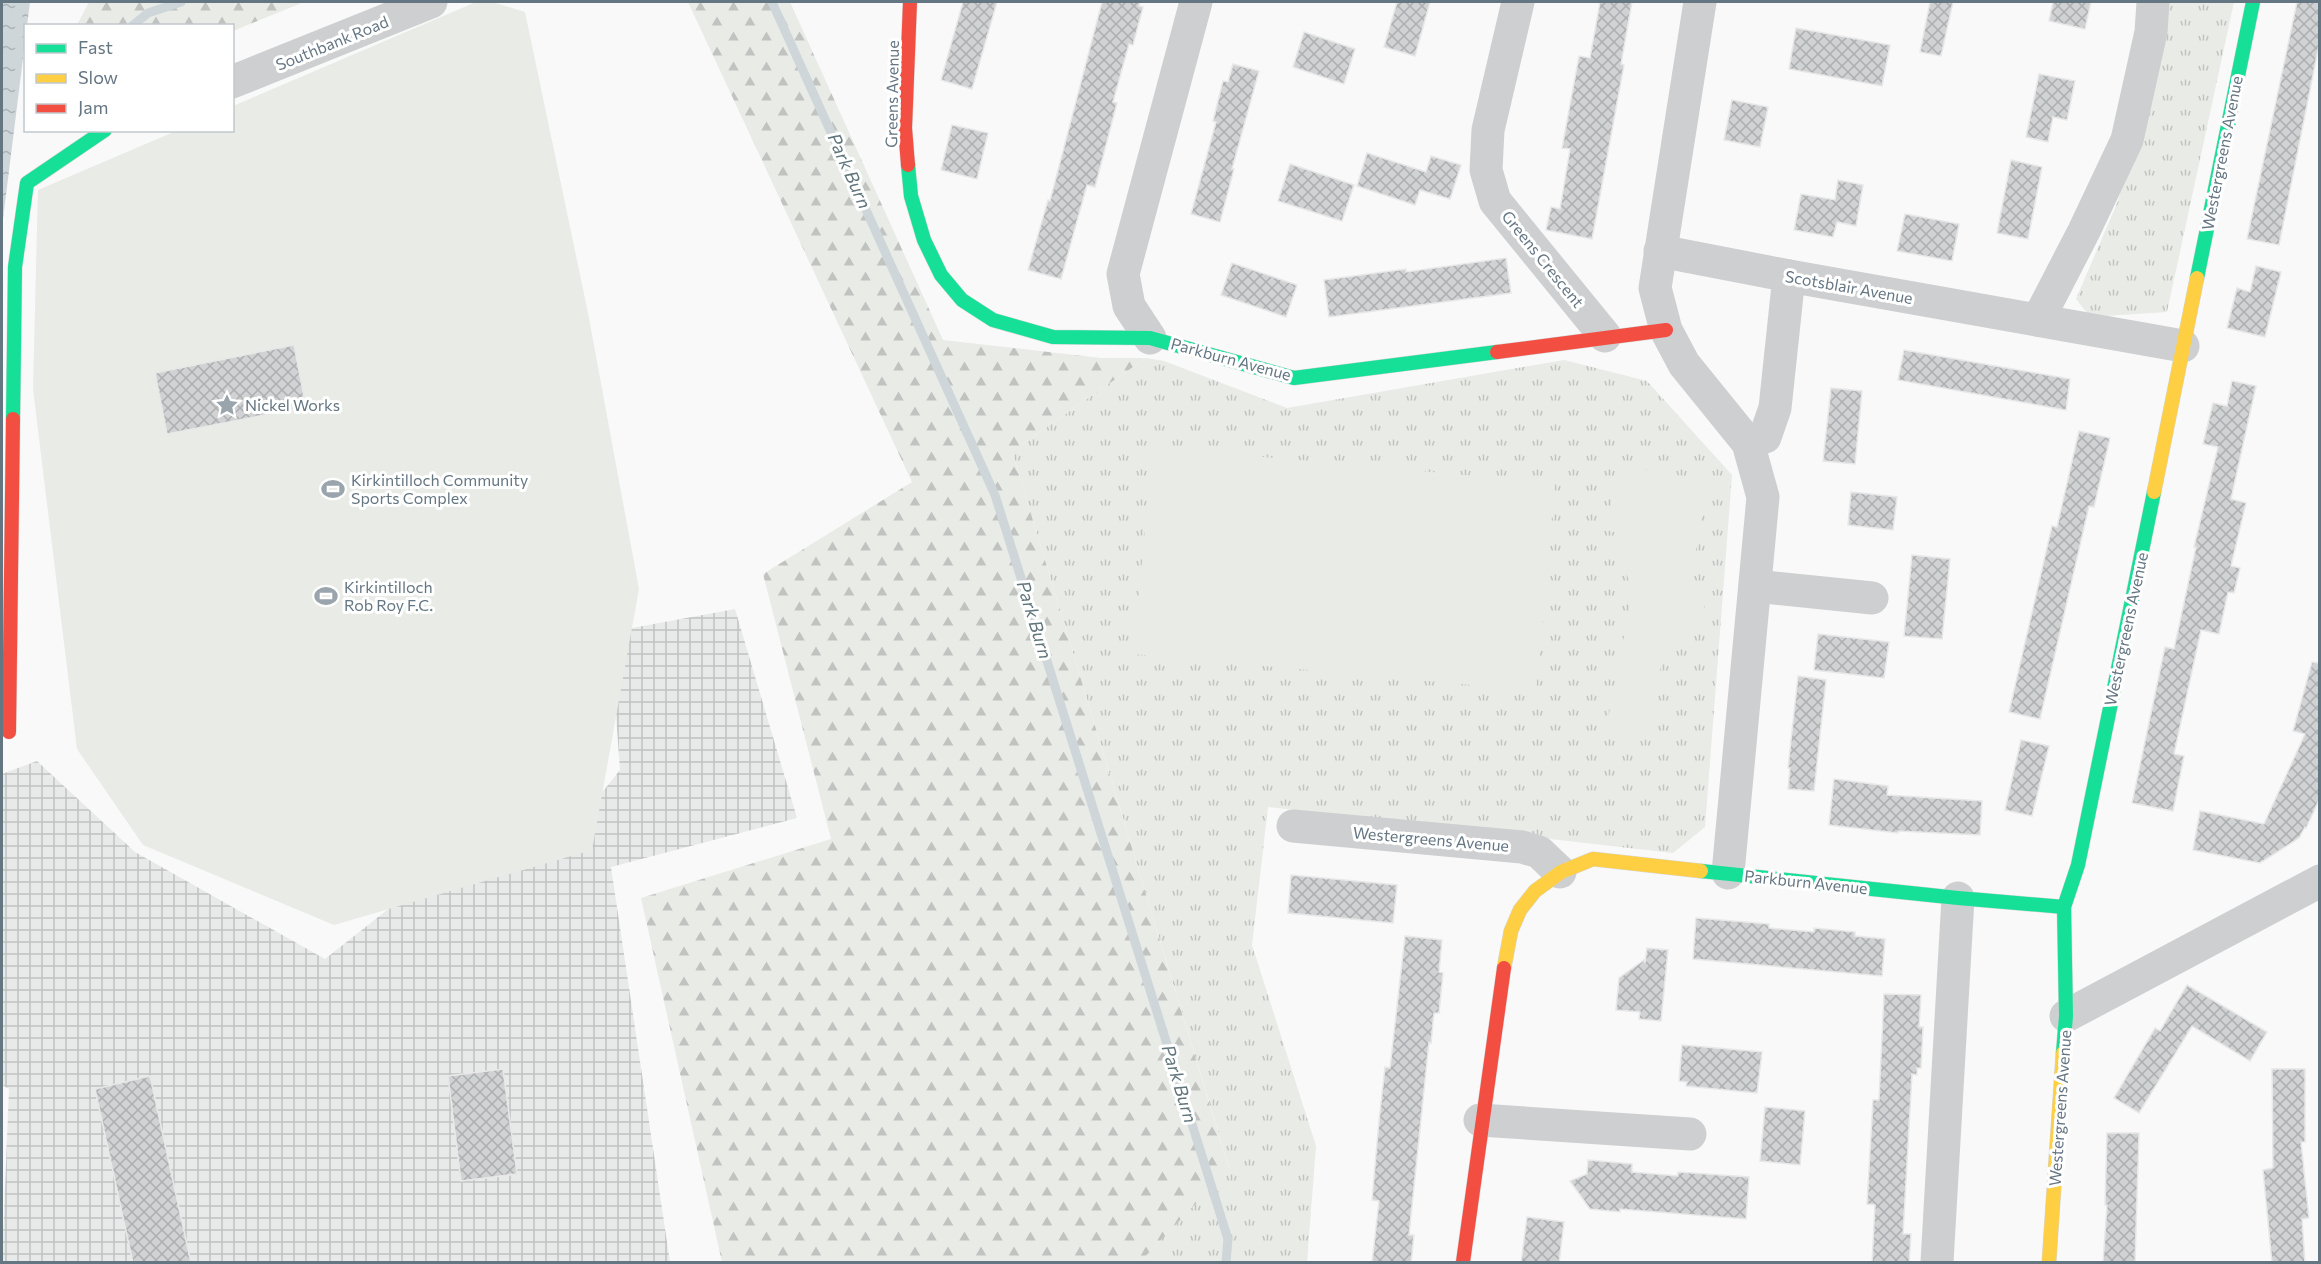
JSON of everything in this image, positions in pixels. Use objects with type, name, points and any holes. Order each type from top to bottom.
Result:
[{"type":"street","name":"Southbank Road","points":[[234,81],[431,2]]},
{"type":"street","name":"Greens Avenue","points":[[910,2],[905,128],[911,196],[924,240],[941,275],[962,300],[993,320],[1053,337],[1150,338]]},
{"type":"street","name":"Parkburn Avenue","points":[[1196,2],[1123,274],[1129,306],[1150,338],[1294,378],[1605,336],[1666,330],[1684,364],[1748,443],[1762,497],[1728,873],[2064,907]]},
{"type":"street","name":"Greens Crescent","points":[[1518,2],[1488,130],[1486,170],[1495,201],[1605,336]]},
{"type":"street","points":[[1666,330],[1655,288],[1700,2]]},
{"type":"street","points":[[2038,320],[2127,140],[2151,32],[2153,2]]},
{"type":"street","name":"Westergreens Avenue","points":[[2049,1263],[2066,1017],[2064,907],[2078,865],[2253,2]]},
{"type":"street","points":[[9,732],[15,267],[27,183],[101,132]]},
{"type":"street","name":"Scotsblair Avenue","points":[[1660,251],[2183,346]]},
{"type":"street","points":[[1748,443],[1765,438],[1775,408],[1789,276]]},
{"type":"street","points":[[1755,586],[1872,598]]},
{"type":"street","name":"Westergreens Avenue","points":[[1293,826],[1522,847],[1539,852],[1560,872]]},
{"type":"street","points":[[1463,1263],[1480,1120],[1509,941],[1519,912],[1533,892],[1560,872],[1593,859],[1728,873]]},
{"type":"street","points":[[2066,1017],[2319,881]]},
{"type":"street","points":[[1937,1263],[1958,898]]},
{"type":"street","points":[[1480,1120],[1690,1134]]},
{"type":"shaded area","points":[[735,609],[797,818],[611,867],[670,1262],[2,1262],[9,1089],[2,1085],[2,774],[37,761],[135,852],[325,959],[415,888],[548,860],[620,770],[610,632]]},
{"type":"green space","points":[[89,2],[304,2],[234,31],[234,24],[78,24]]},
{"type":"green space","name":"Kirkintilloch Community Sports Complex","points":[[476,2],[492,2],[525,12],[588,313],[639,589],[592,850],[334,925],[143,845],[77,749],[33,389],[38,190],[174,132],[234,132],[234,106]]},
{"type":"green space","points":[[688,2],[790,2],[943,340],[1101,358],[1146,358],[1012,451],[1229,1169],[1140,1262],[722,1262],[641,898],[831,839],[763,574],[912,482]]},
{"type":"green space","points":[[2159,2],[2234,2],[2167,312],[2090,317],[2076,299],[2118,201],[2155,55]]},
{"type":"green space","points":[[1146,358],[1164,361],[1287,408],[1564,360],[1647,381],[1732,475],[1705,827],[1673,853],[1268,807],[1252,945],[1316,1146],[1307,1262],[1140,1262],[1229,1168],[1012,451]]},
{"type":"green space","points":[[1153,447],[1555,483],[1536,691],[1133,654]]},
{"type":"green space","points":[[1619,465],[1688,477],[1697,468],[1709,471],[1690,585],[1702,600],[1703,621],[1701,628],[1692,639],[1677,646],[1665,647],[1645,741],[1605,734],[1633,590],[1626,573],[1615,571],[1622,534],[1606,530]]},
{"type":"water","points":[[2,2],[30,2],[27,24],[24,24],[24,50],[2,227]]},
{"type":"building","points":[[963,2],[997,2],[972,89],[941,80]]},
{"type":"building","points":[[1102,2],[1140,2],[1139,6],[1143,7],[1133,45],[1129,44],[1113,102],[1117,103],[1095,187],[1087,185],[1061,279],[1028,270],[1048,200],[1050,201]]},
{"type":"building","points":[[1397,2],[1430,2],[1415,56],[1384,47]]},
{"type":"building","points":[[1600,2],[1632,2],[1621,64],[1624,65],[1592,239],[1546,230],[1551,207],[1560,209],[1570,149],[1562,148],[1579,56],[1590,58]]},
{"type":"building","points":[[1930,2],[1953,2],[1941,56],[1920,52]]},
{"type":"building","points":[[2053,2],[2091,2],[2085,29],[2049,21]]},
{"type":"building","points":[[2297,2],[2319,2],[2319,45],[2279,245],[2247,239]]},
{"type":"building","points":[[1796,28],[1890,45],[1882,86],[1789,69]]},
{"type":"building","points":[[1304,32],[1355,49],[1344,84],[1293,67]]},
{"type":"building","points":[[1233,64],[1259,71],[1220,222],[1191,214],[1216,122],[1213,121],[1223,81],[1228,82]]},
{"type":"building","points":[[2039,74],[2075,81],[2067,120],[2053,117],[2048,142],[2026,137]]},
{"type":"building","points":[[1732,100],[1768,107],[1760,147],[1724,140]]},
{"type":"building","points":[[952,125],[988,133],[977,179],[941,170]]},
{"type":"building","points":[[1367,153],[1426,172],[1431,156],[1461,165],[1450,199],[1420,190],[1415,205],[1357,186]]},
{"type":"building","points":[[2011,160],[2042,167],[2028,239],[1997,233]]},
{"type":"building","points":[[1290,164],[1354,185],[1342,221],[1278,201]]},
{"type":"building","points":[[1838,180],[1863,185],[1856,226],[1837,222],[1833,237],[1794,230],[1801,194],[1835,200]]},
{"type":"building","points":[[1905,214],[1959,224],[1952,261],[1897,251]]},
{"type":"building","points":[[1506,258],[1511,293],[1329,317],[1324,280],[1406,269],[1406,272]]},
{"type":"building","points":[[1232,263],[1297,285],[1286,317],[1221,295]]},
{"type":"building","points":[[2256,266],[2281,272],[2265,337],[2227,328],[2237,288],[2250,292]]},
{"type":"building","points":[[294,345],[306,407],[167,434],[155,373]]},
{"type":"building","points":[[1904,350],[2070,379],[2066,410],[1898,380]]},
{"type":"building","points":[[2232,381],[2256,386],[2231,499],[2246,503],[2231,566],[2240,568],[2234,593],[2228,592],[2219,634],[2201,630],[2174,754],[2184,756],[2173,811],[2132,803],[2165,647],[2174,649],[2196,547],[2194,547],[2218,447],[2203,444],[2213,403],[2227,406]]},
{"type":"building","points":[[1831,388],[1862,391],[1855,464],[1823,461]]},
{"type":"building","points":[[2079,431],[2110,438],[2094,507],[2089,506],[2040,719],[2009,712],[2052,526],[2057,527]]},
{"type":"building","points":[[1851,492],[1897,497],[1893,530],[1848,525]]},
{"type":"building","points":[[1912,555],[1950,559],[1942,639],[1904,636]]},
{"type":"building","points":[[1818,634],[1889,642],[1884,678],[1814,670]]},
{"type":"building","points":[[2312,662],[2319,663],[2319,800],[2306,828],[2299,838],[2260,863],[2193,850],[2200,811],[2264,824],[2305,734],[2293,731]]},
{"type":"building","points":[[1798,676],[1826,680],[1814,791],[1788,789],[1790,768],[1788,768]]},
{"type":"building","points":[[2021,740],[2049,746],[2032,816],[2005,810]]},
{"type":"building","points":[[1834,779],[1888,786],[1887,795],[1982,801],[1980,835],[1898,831],[1898,833],[1829,825]]},
{"type":"building","points":[[1291,875],[1397,885],[1393,923],[1288,913]]},
{"type":"building","points":[[1696,918],[1769,924],[1769,928],[1814,932],[1814,928],[1855,932],[1855,936],[1885,939],[1882,976],[1693,959]]},
{"type":"building","points":[[1405,936],[1442,940],[1439,972],[1443,973],[1439,1013],[1434,1013],[1431,1043],[1429,1042],[1409,1235],[1414,1235],[1411,1263],[1372,1263],[1379,1201],[1372,1200],[1379,1121],[1385,1067],[1390,1068]]},
{"type":"building","points":[[1647,948],[1668,950],[1661,1021],[1639,1019],[1640,1012],[1616,1010],[1619,978],[1644,960],[1645,963]]},
{"type":"building","points":[[2187,985],[2267,1032],[2250,1061],[2192,1026],[2139,1113],[2114,1098],[2155,1028],[2160,1031]]},
{"type":"building","points":[[1884,994],[1921,995],[1919,1027],[1923,1027],[1921,1068],[1917,1068],[1917,1075],[1912,1074],[1903,1234],[1911,1234],[1909,1263],[1872,1263],[1875,1205],[1867,1204],[1873,1100],[1879,1100]]},
{"type":"building","points":[[1682,1045],[1762,1052],[1757,1093],[1686,1086],[1687,1082],[1679,1081]]},
{"type":"building","points":[[503,1069],[517,1174],[461,1181],[448,1076]]},
{"type":"building","points":[[2272,1069],[2305,1069],[2305,1142],[2301,1142],[2309,1218],[2302,1219],[2305,1263],[2272,1263],[2263,1170],[2273,1168]]},
{"type":"building","points":[[150,1076],[191,1263],[133,1263],[95,1089]]},
{"type":"building","points":[[1765,1107],[1805,1111],[1800,1165],[1760,1161]]},
{"type":"building","points":[[2107,1133],[2139,1133],[2135,1263],[2103,1263],[2107,1205],[2105,1205]]},
{"type":"building","points":[[1588,1160],[1632,1164],[1632,1172],[1678,1176],[1678,1172],[1749,1177],[1746,1219],[1620,1209],[1620,1212],[1590,1209],[1570,1181],[1587,1174]]},
{"type":"building","points":[[1527,1217],[1564,1222],[1559,1263],[1521,1263]]},
{"type":"waterway","name":"Park Burn","points":[[134,24],[148,13],[181,2]]},
{"type":"waterway","name":"Park Burn","points":[[772,2],[995,495],[1228,1239],[1226,1262]]},
{"type":"traffic: fast","points":[[2197,278],[2253,2]]},
{"type":"traffic: fast","points":[[13,419],[15,267],[27,183],[102,132]]},
{"type":"traffic: fast","points":[[908,165],[911,196],[924,240],[941,275],[962,300],[993,320],[1053,337],[1150,338],[1294,378],[1497,352]]},
{"type":"traffic: fast","points":[[2063,1053],[2066,1016],[2064,907],[2078,865],[2154,492]]},
{"type":"traffic: fast","points":[[1701,871],[2064,907]]},
{"type":"traffic: slow","points":[[2154,492],[2197,278]]},
{"type":"traffic: slow","points":[[1504,968],[1511,931],[1520,910],[1535,891],[1561,872],[1593,859],[1701,871]]},
{"type":"traffic: slow","points":[[2049,1262],[2063,1053]]},
{"type":"traffic: jam","points":[[908,165],[905,128],[910,2]]},
{"type":"traffic: jam","points":[[1497,352],[1666,330]]},
{"type":"traffic: jam","points":[[9,732],[13,419]]},
{"type":"traffic: jam","points":[[1463,1262],[1504,968]]},
{"type":"place","name":"Nickel Works","points":[[227,405]]},
{"type":"place","name":"Kirkintilloch Community Sports Complex","points":[[333,489]]},
{"type":"place","name":"Kirkintilloch Rob Roy F.C.","points":[[326,596]]}]
